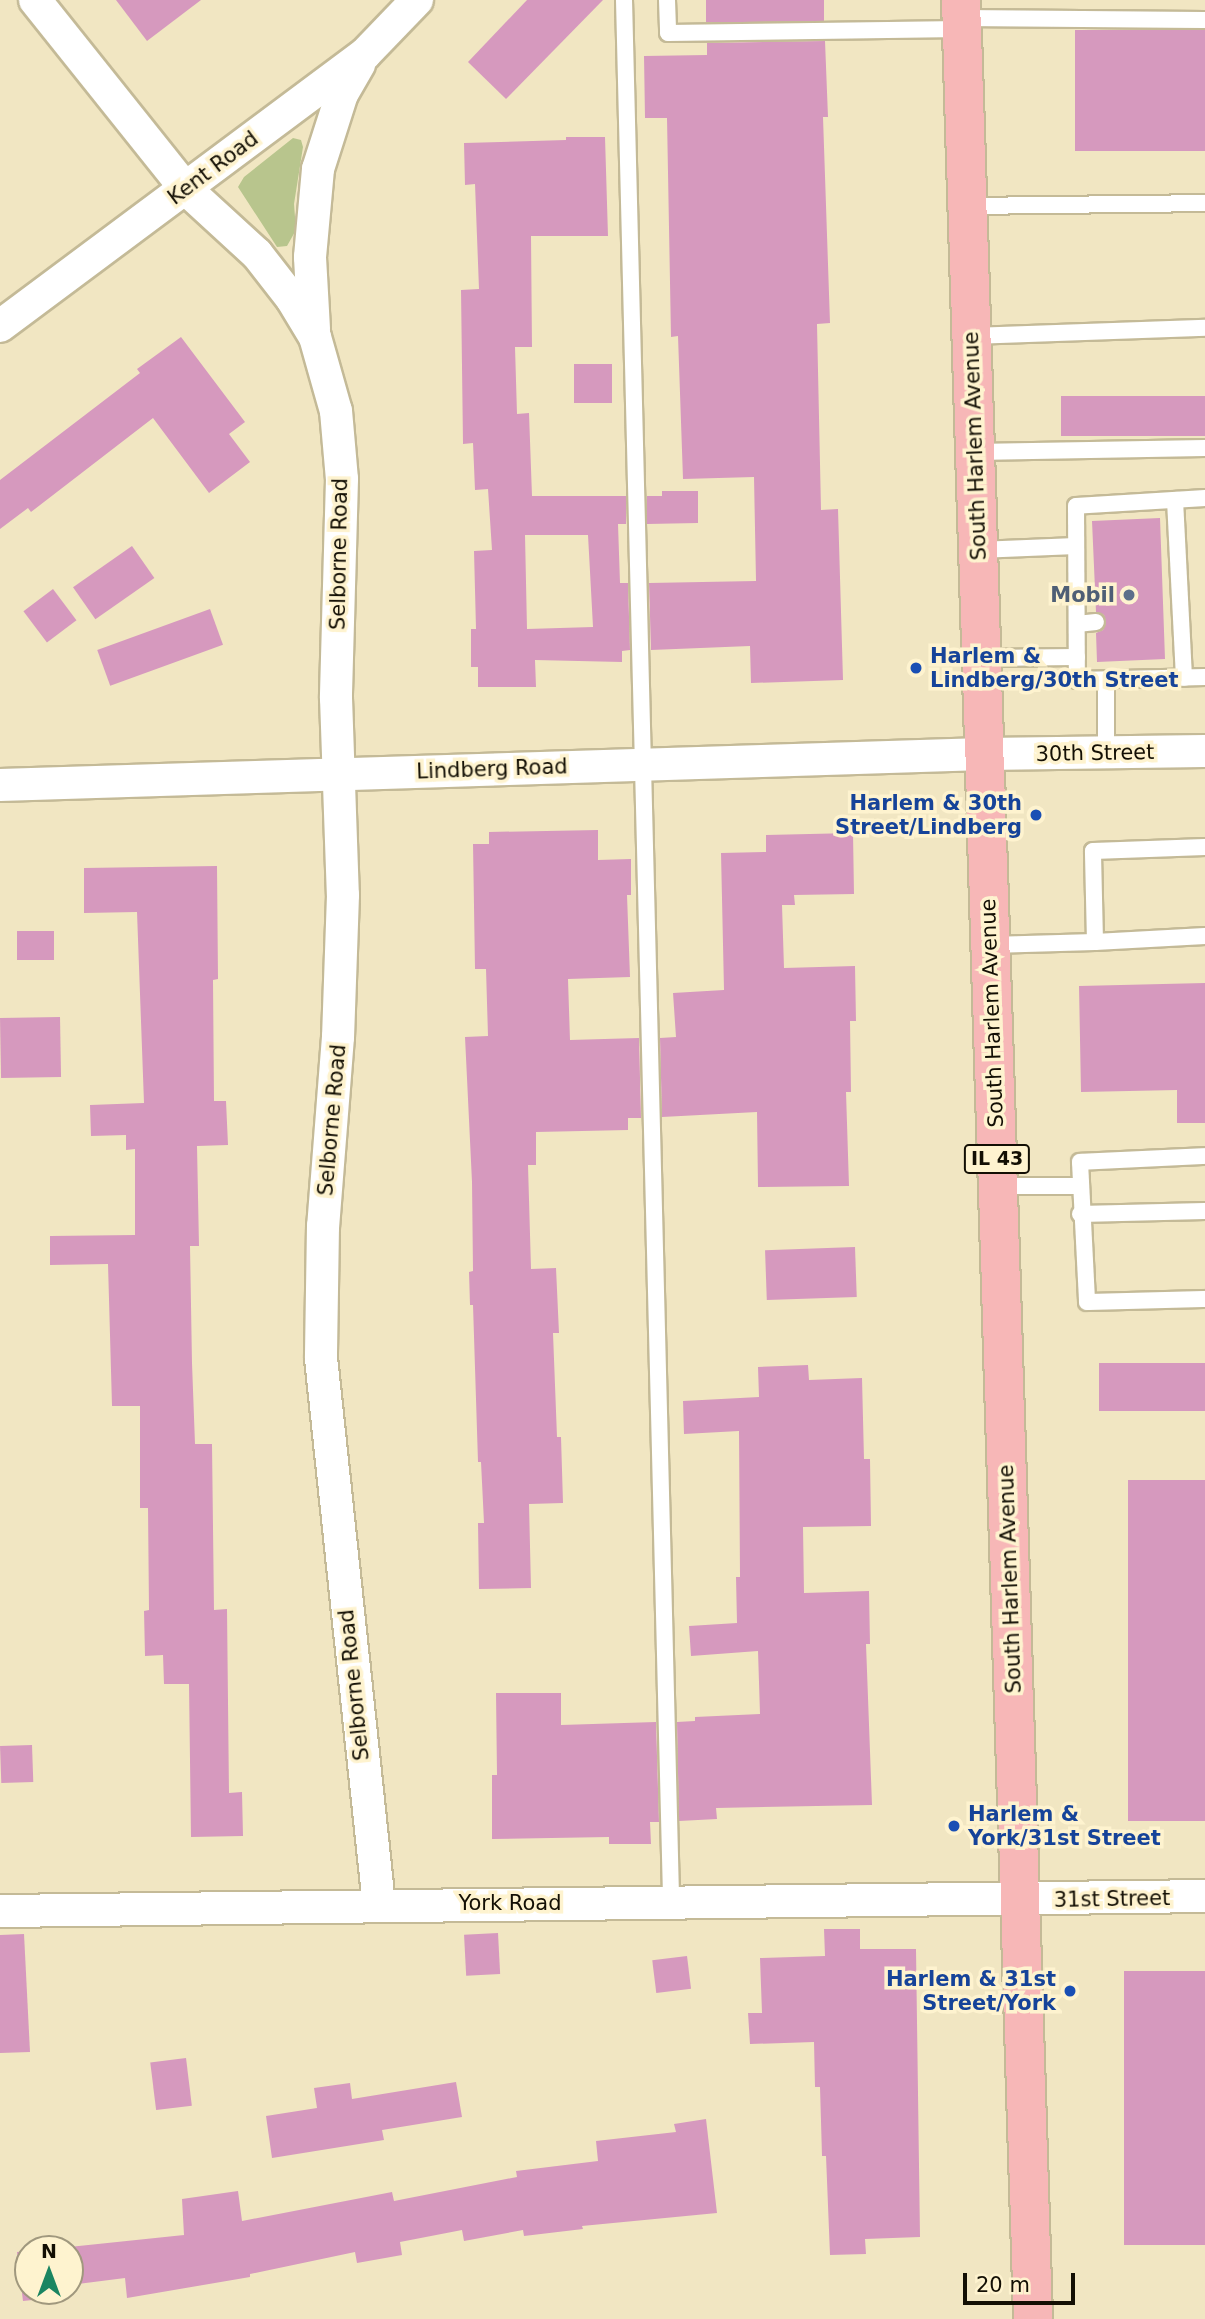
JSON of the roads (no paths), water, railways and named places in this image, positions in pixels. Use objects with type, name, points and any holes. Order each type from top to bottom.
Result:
[{"type":"main road","name":"South Harlem Avenue","points":[[962,16],[1033,2319]]},
{"type":"street","name":"Selborne Road","points":[[35,0],[186,189],[257,254],[292,299],[315,337]]},
{"type":"street","name":"Kent Road","points":[[0,326],[365,54],[417,0]]},
{"type":"street","name":"Selborne Road","points":[[365,54],[342,94],[318,169],[310,257],[315,337],[336,411],[342,479],[336,698],[343,895],[340,999],[323,1226],[321,1358],[379,1904]]},
{"type":"street","name":"30th Street","points":[[984,754],[1205,751]]},
{"type":"street","name":"Lindberg Road","points":[[0,785],[984,754]]},
{"type":"street","name":"31st Street","points":[[1020,1901],[1205,1896]]},
{"type":"street","name":"York Road","points":[[0,1911],[379,1904],[1020,1901]]},
{"type":"lane","points":[[624,0],[671,1902]]},
{"type":"lane","points":[[667,0],[668,33],[962,16],[1205,20]]},
{"type":"lane","points":[[967,206],[1205,203]]},
{"type":"lane","points":[[972,336],[1205,328]]},
{"type":"lane","points":[[975,452],[1205,448]]},
{"type":"lane","points":[[1205,498],[1076,506],[1077,680],[1205,677]]},
{"type":"lane","points":[[1175,500],[1184,678]]},
{"type":"lane","points":[[978,550],[1076,546]]},
{"type":"lane","points":[[1162,567],[1178,566]]},
{"type":"lane","points":[[1077,572],[1094,571]]},
{"type":"lane","points":[[1164,619],[1181,618]]},
{"type":"lane","points":[[1077,624],[1096,622]]},
{"type":"lane","points":[[983,658],[1077,657]]},
{"type":"lane","points":[[1106,680],[1106,753]]},
{"type":"lane","points":[[1095,942],[1093,851],[1205,847]]},
{"type":"lane","points":[[990,945],[1205,936]]},
{"type":"lane","points":[[1205,1156],[1080,1162],[1080,1214],[1087,1302],[1205,1299]]},
{"type":"lane","points":[[998,1186],[1080,1186]]},
{"type":"lane","points":[[1080,1214],[1205,1211]]},
{"type":"place","name":"Mobil","points":[[1129,595]]},
{"type":"place","name":"Harlem & Lindberg/30th Street","points":[[916,668]]},
{"type":"place","name":"Harlem & 30th Street/Lindberg","points":[[1036,815]]},
{"type":"place","name":"Harlem & York/31st Street","points":[[954,1826]]},
{"type":"place","name":"Harlem & 31st Street/York","points":[[1070,1991]]}]
